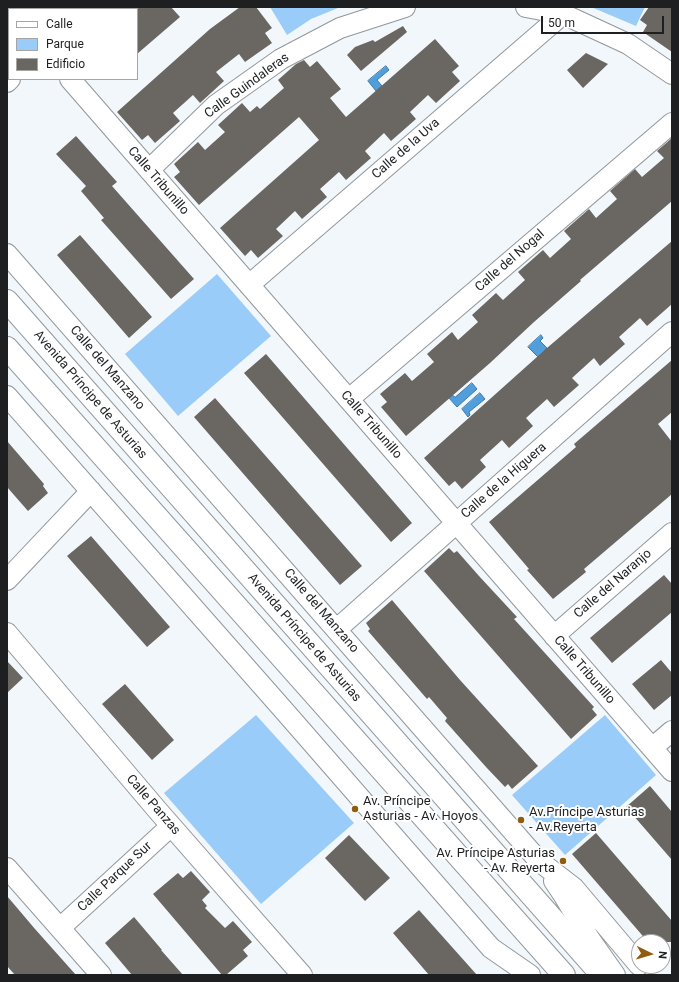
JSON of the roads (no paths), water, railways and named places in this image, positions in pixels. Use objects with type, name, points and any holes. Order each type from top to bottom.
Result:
[{"type":"street","name":"Calle Guindaleras","points":[[149,170],[216,105],[281,59],[340,28],[405,7]]},
{"type":"street","points":[[526,7],[563,14],[628,44],[672,74]]},
{"type":"street","name":"Calle de la Uva","points":[[249,285],[563,14]]},
{"type":"street","name":"Calle Tribunillo","points":[[71,80],[672,771]]},
{"type":"street","name":"Calle del Nogal","points":[[348,399],[672,123]]},
{"type":"street","name":"Calle del Manzano","points":[[7,254],[539,861],[574,888],[631,954]]},
{"type":"street","name":"Avenida Príncipe de Asturias","points":[[7,301],[602,975]]},
{"type":"street","name":"Calle de la Higuera","points":[[337,629],[672,332]]},
{"type":"street","points":[[7,348],[564,975]]},
{"type":"street","points":[[7,396],[491,948],[512,975]]},
{"type":"street","points":[[7,580],[91,491]]},
{"type":"street","name":"Calle del Naranjo","points":[[554,636],[672,533]]},
{"type":"street","name":"Calle Panzas","points":[[7,633],[171,826],[302,975]]},
{"type":"street","points":[[652,748],[672,731]]},
{"type":"street","name":"Calle Parque Sur","points":[[60,928],[171,826]]},
{"type":"street","points":[[539,861],[564,896],[589,938],[615,975]]},
{"type":"street","points":[[7,868],[101,975]]},
{"type":"street","points":[[491,948],[530,975]]},
{"type":"place","name":"Av. Príncipe Asturias - Av. Hoyos","points":[[355,809]]},
{"type":"place","name":"Av.Príncipe Asturias - Av.Reyerta","points":[[521,820]]},
{"type":"place","name":"Av. Príncipe Asturias - Av. Reyerta","points":[[563,861]]}]
